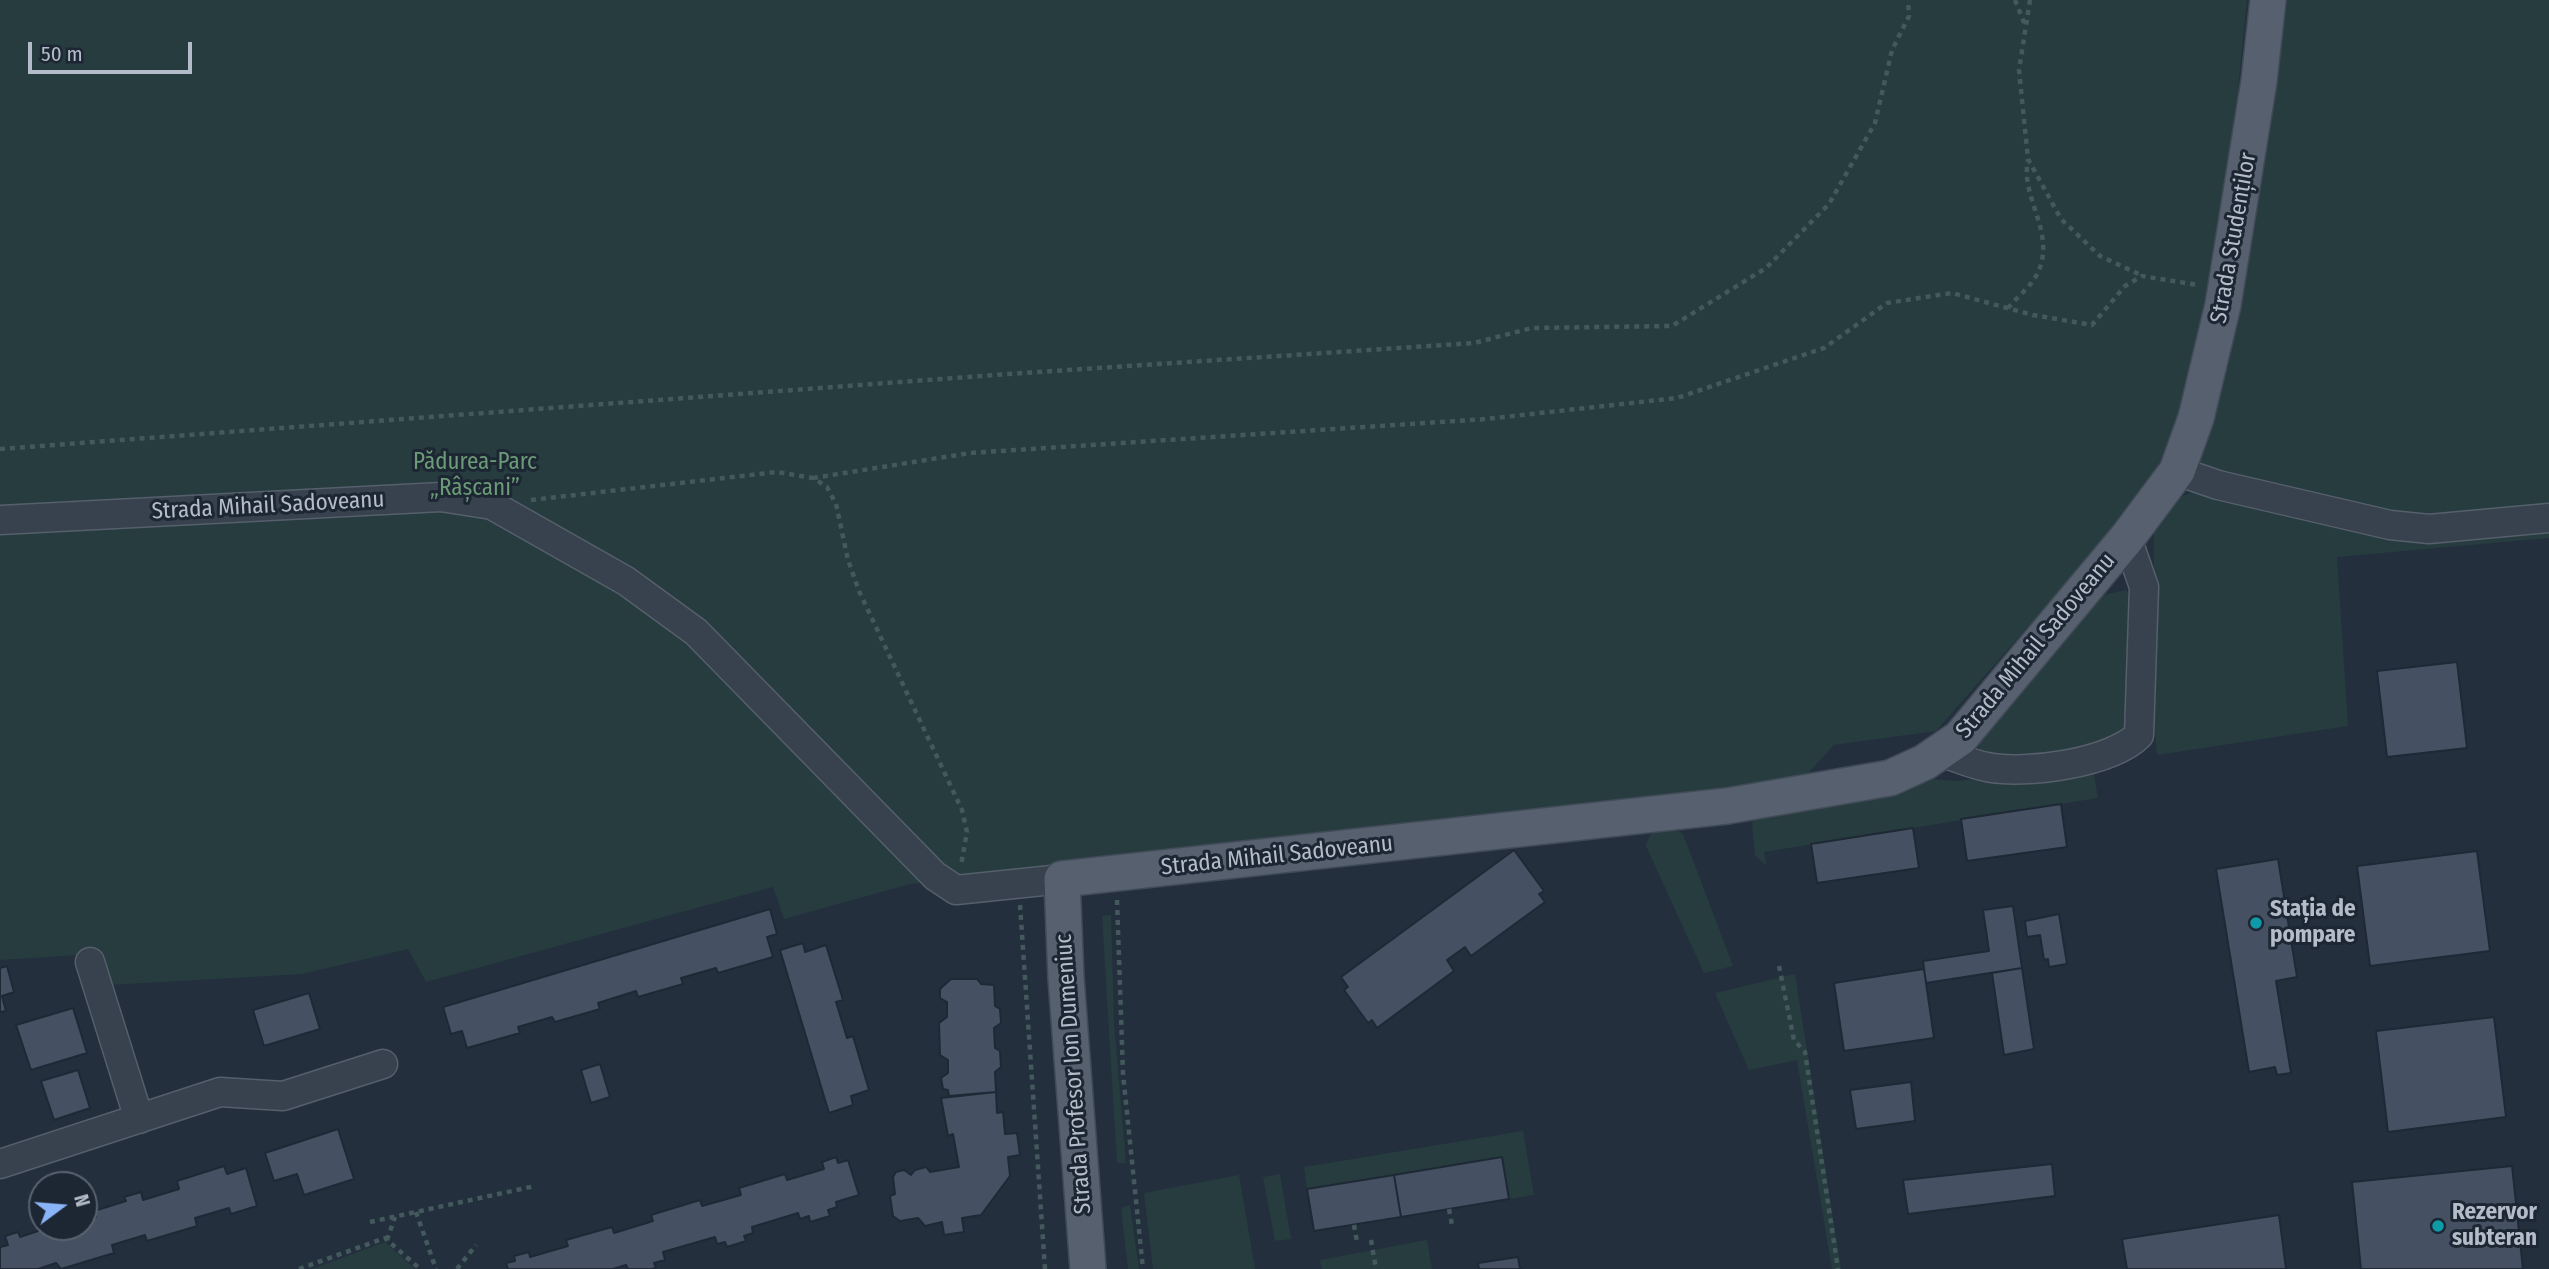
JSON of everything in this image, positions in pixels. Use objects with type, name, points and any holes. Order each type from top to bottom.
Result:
[{"type":"main road","name":"Strada Studenților","points":[[2177,471],[2196,418],[2226,288],[2259,81],[2267,0]]},
{"type":"main road","name":"Strada Mihail Sadoveanu","points":[[1062,879],[1727,806],[1890,778],[1940,752],[1977,721],[2127,538],[2177,471]]},
{"type":"main road","name":"Strada Profesor Ion Dumeniuc","points":[[1062,879],[1066,978],[1088,1269]]},
{"type":"street","points":[[2177,471],[2218,485],[2390,525],[2429,529],[2549,518]]},
{"type":"street","name":"Strada Mihail Sadoveanu","points":[[0,520],[441,497],[492,505],[626,580],[696,632],[935,876],[956,890],[1062,879]]},
{"type":"street","points":[[1940,752],[1986,767],[2032,768],[2098,756],[2131,743],[2139,735],[2144,587],[2127,538]]},
{"type":"street","points":[[90,962],[139,1119]]},
{"type":"street","points":[[0,1164],[220,1092],[283,1096],[383,1064]]},
{"type":"path","points":[[0,449],[1008,374],[1474,343],[1532,328],[1672,326],[1766,268],[1829,204],[1875,123],[1892,50],[1909,16],[1908,0]]},
{"type":"path","points":[[2015,0],[2026,28]]},
{"type":"path","points":[[2008,308],[2039,271],[2043,230],[2024,177],[2028,159],[2019,70],[2031,0]]},
{"type":"path","points":[[2028,159],[2062,219],[2099,256],[2142,276],[2226,288]]},
{"type":"path","points":[[492,505],[751,474],[777,472],[813,478],[970,453],[1486,419],[1677,398],[1824,348],[1887,303],[1952,293],[2008,308],[2092,325],[2125,286],[2142,276]]},
{"type":"path","points":[[813,478],[827,487],[836,504],[848,560],[859,591],[962,810],[967,832],[956,890]]},
{"type":"path","points":[[1020,895],[1045,1269]]},
{"type":"path","points":[[1117,911],[1123,1074],[1143,1269]]},
{"type":"path","points":[[1779,966],[1794,1040],[1805,1052],[1838,1269]]},
{"type":"path","points":[[370,1222],[535,1186]]},
{"type":"path","points":[[1449,1209],[1452,1225]]},
{"type":"path","points":[[416,1212],[436,1269]]},
{"type":"path","points":[[387,1240],[395,1217]]},
{"type":"path","points":[[1354,1225],[1357,1242]]},
{"type":"path","points":[[299,1269],[384,1238],[420,1269]]},
{"type":"path","points":[[1371,1240],[1376,1269]]},
{"type":"path","points":[[457,1269],[476,1245]]},
{"type":"green space","name":"Pădurea-Parc „Râșcani”","points":[[0,0],[2247,0],[2233,140],[2209,302],[2181,423],[2153,474],[2121,521],[1936,731],[1834,745],[1803,779],[910,884],[784,919],[773,887],[426,982],[408,949],[302,974],[110,985],[94,954],[0,960]]},
{"type":"green space","points":[[2284,0],[2549,0],[2549,509],[2463,516],[2372,514],[2221,478],[2199,464],[2206,424],[2229,357],[2246,269],[2268,134]]},
{"type":"green space","points":[[2196,491],[2549,528],[2549,538],[2337,557],[2348,726],[2157,755],[2153,713],[2154,520],[2170,501]]},
{"type":"green space","points":[[2126,590],[2137,606],[2133,726],[2072,755],[1991,762],[1979,752],[1978,741],[2096,597]]},
{"type":"green space","points":[[2092,765],[2098,798],[1764,852],[1767,866],[1755,856],[1752,823],[1764,808],[1920,778],[1957,781]]},
{"type":"green space","points":[[1670,825],[1683,834],[1733,966],[1704,973],[1646,846],[1654,831]]},
{"type":"green space","points":[[1111,915],[1114,1023],[1126,1163],[1117,1163],[1102,916]]},
{"type":"green space","points":[[1795,974],[1841,1269],[1832,1269],[1797,1060],[1749,1070],[1715,993]]},
{"type":"green space","points":[[1523,1131],[1534,1195],[1509,1199],[1502,1157],[1307,1189],[1304,1167]]},
{"type":"green space","points":[[1280,1174],[1291,1239],[1275,1241],[1263,1177]]},
{"type":"green space","points":[[1239,1175],[1255,1269],[1153,1269],[1144,1193]]},
{"type":"green space","points":[[1130,1205],[1139,1269],[1128,1269],[1121,1208]]},
{"type":"green space","points":[[1427,1240],[1432,1269],[1322,1269],[1320,1260]]},
{"type":"green space","points":[[385,1242],[415,1269],[312,1269]]},
{"type":"building","points":[[2457,662],[2467,748],[2387,757],[2377,671]]},
{"type":"building","points":[[2061,804],[2067,847],[1967,861],[1961,819]]},
{"type":"building","points":[[1913,828],[1919,868],[1817,883],[1811,844]]},
{"type":"building","points":[[1514,850],[1544,891],[1539,894],[1545,902],[1471,956],[1465,947],[1447,960],[1454,971],[1377,1028],[1372,1020],[1368,1023],[1344,990],[1348,987],[1341,977]]},
{"type":"building","points":[[2477,851],[2490,951],[2370,966],[2357,866]]},
{"type":"building","name":"Stația de pompare","points":[[2278,859],[2297,977],[2276,981],[2291,1073],[2277,1075],[2275,1067],[2249,1072],[2216,869]]},
{"type":"building","points":[[2013,906],[2022,968],[1926,983],[1923,961],[1989,951],[1983,910]]},
{"type":"building","points":[[770,909],[777,934],[767,937],[773,957],[718,973],[716,968],[681,978],[683,984],[638,997],[636,991],[598,1003],[600,1009],[555,1022],[552,1017],[518,1027],[520,1033],[467,1048],[462,1031],[451,1034],[443,1007]]},
{"type":"building","points":[[2059,914],[2067,964],[2049,967],[2048,959],[2044,960],[2040,935],[2027,937],[2025,921]]},
{"type":"building","points":[[803,943],[805,952],[826,945],[843,1000],[836,1002],[847,1038],[853,1036],[869,1090],[851,1096],[853,1105],[829,1113],[780,950]]},
{"type":"building","points":[[7,966],[14,992],[2,996],[6,1011],[0,1012],[0,968]]},
{"type":"building","points":[[2022,968],[2034,1049],[2004,1055],[1992,973]]},
{"type":"building","points":[[1924,969],[1934,1038],[1844,1051],[1834,983]]},
{"type":"building","points":[[951,979],[977,979],[981,984],[994,985],[995,1006],[1000,1009],[1001,1023],[994,1028],[995,1048],[1000,1051],[1001,1067],[995,1072],[996,1092],[949,1096],[948,1090],[943,1089],[941,1078],[948,1073],[948,1060],[940,1055],[939,1023],[947,1017],[947,1002],[940,998],[940,989]]},
{"type":"building","points":[[309,993],[320,1029],[264,1046],[253,1010]]},
{"type":"building","points":[[73,1008],[87,1053],[31,1070],[16,1025]]},
{"type":"building","points":[[2494,1017],[2506,1117],[2388,1132],[2376,1031]]},
{"type":"building","points":[[600,1064],[610,1097],[591,1103],[581,1070]]},
{"type":"building","points":[[78,1070],[90,1108],[54,1120],[41,1081]]},
{"type":"building","points":[[1911,1082],[1915,1121],[1856,1129],[1850,1090]]},
{"type":"building","points":[[996,1092],[997,1113],[1003,1112],[1005,1134],[1017,1133],[1020,1155],[1008,1157],[1010,1176],[981,1215],[962,1218],[964,1232],[944,1235],[942,1222],[925,1226],[918,1218],[900,1221],[893,1216],[890,1196],[895,1194],[893,1177],[896,1172],[904,1170],[911,1175],[915,1170],[926,1167],[930,1172],[959,1167],[953,1134],[948,1136],[941,1098]]},
{"type":"building","points":[[338,1129],[354,1179],[304,1195],[297,1174],[274,1181],[265,1153]]},
{"type":"building","points":[[836,1157],[838,1163],[848,1160],[859,1195],[836,1202],[837,1207],[828,1210],[830,1216],[810,1222],[809,1216],[800,1219],[798,1213],[752,1227],[753,1233],[744,1236],[746,1241],[727,1247],[725,1242],[717,1244],[715,1237],[663,1252],[665,1260],[654,1263],[656,1268],[651,1269],[628,1269],[626,1265],[613,1269],[508,1269],[506,1263],[515,1261],[514,1256],[529,1252],[530,1257],[568,1246],[566,1240],[612,1227],[614,1233],[653,1221],[651,1215],[700,1200],[702,1206],[741,1195],[739,1188],[785,1174],[787,1180],[824,1169],[822,1162]]},
{"type":"building","points":[[1502,1157],[1509,1199],[1401,1217],[1394,1175]]},
{"type":"building","points":[[2052,1164],[2055,1196],[1908,1214],[1903,1180]]},
{"type":"building","points":[[224,1166],[227,1174],[246,1168],[257,1206],[231,1214],[229,1208],[195,1218],[197,1226],[147,1241],[145,1235],[112,1245],[114,1253],[61,1269],[56,1263],[38,1269],[0,1269],[0,1247],[8,1245],[5,1236],[18,1232],[20,1237],[28,1234],[28,1241],[98,1241],[98,1210],[126,1201],[124,1197],[141,1192],[143,1200],[179,1189],[177,1181]]},
{"type":"building","name":"Rezervor subteran","points":[[2512,1166],[2523,1269],[2361,1269],[2352,1182]]},
{"type":"building","points":[[1394,1175],[1401,1217],[1314,1231],[1307,1189]]},
{"type":"building","points":[[2279,1215],[2286,1269],[2127,1269],[2122,1239]]},
{"type":"building","points":[[1518,1257],[1520,1269],[1479,1269],[1478,1263]]},
{"type":"place","name":"Stația de pompare","points":[[2256,923]]},
{"type":"place","name":"Rezervor subteran","points":[[2438,1226]]}]
